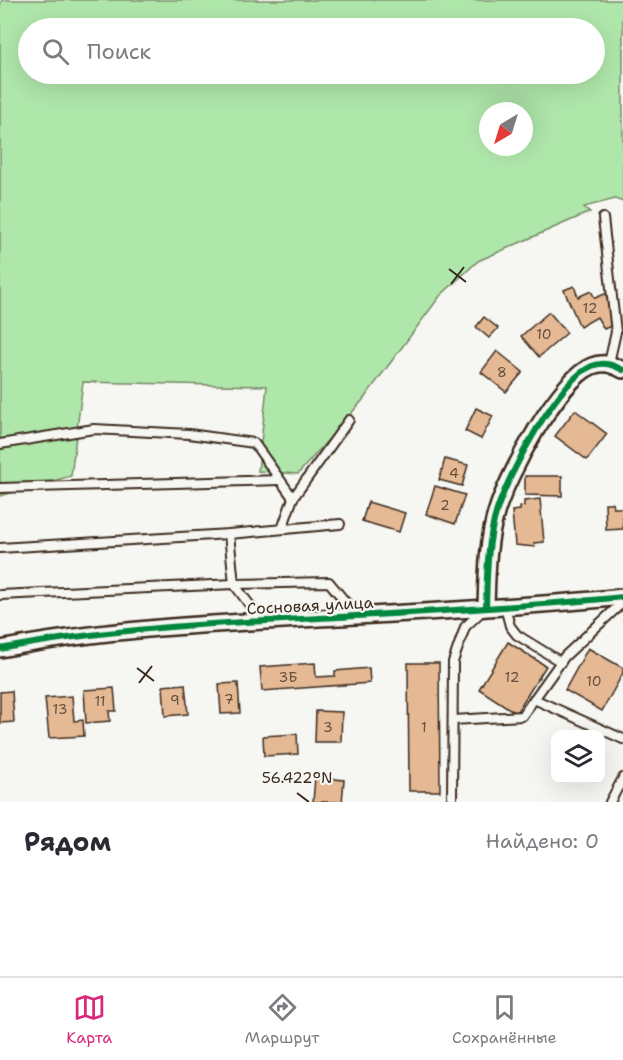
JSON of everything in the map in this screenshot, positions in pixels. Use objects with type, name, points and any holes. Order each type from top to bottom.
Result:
[{"type":"street","points":[[486,607],[488,563],[496,513],[512,471],[547,414],[577,377],[592,366],[609,363],[623,370]]},
{"type":"street","name":"Сосновая улица","points":[[0,649],[70,636],[261,620],[505,607],[623,597]]},
{"type":"lane","points":[[603,218],[616,332],[609,363]]},
{"type":"lane","points":[[282,529],[293,498],[350,420]]},
{"type":"lane","points":[[0,444],[93,429],[189,434],[254,443],[293,498]]},
{"type":"lane","points":[[0,488],[279,480]]},
{"type":"lane","points":[[0,548],[229,534],[340,524]]},
{"type":"lane","points":[[229,534],[234,584],[261,620]]},
{"type":"lane","points":[[0,595],[329,582],[357,616]]},
{"type":"lane","points":[[453,720],[522,716],[561,662],[623,602]]},
{"type":"lane","points":[[452,802],[453,662],[465,627],[486,607]]},
{"type":"lane","points":[[505,607],[510,626],[517,635],[561,662]]},
{"type":"lane","points":[[534,699],[623,740]]},
{"type":"lane","points":[[610,802],[623,778]]},
{"type":"green space","points":[[2,0],[623,0],[623,202],[615,199],[584,207],[590,212],[478,261],[440,296],[362,401],[298,474],[258,471],[267,386],[83,382],[71,476],[0,496],[0,5]]},
{"type":"building","points":[[574,286],[578,297],[591,291],[595,298],[607,293],[611,326],[604,329],[597,317],[580,327],[564,290]]},
{"type":"building","points":[[549,312],[567,333],[539,357],[521,336]]},
{"type":"building","points":[[484,317],[498,328],[489,338],[476,327]]},
{"type":"building","points":[[497,351],[523,372],[506,392],[481,372]]},
{"type":"building","points":[[476,408],[493,416],[481,439],[465,431]]},
{"type":"building","points":[[575,410],[607,434],[587,460],[555,436]]},
{"type":"building","points":[[445,459],[468,465],[462,486],[439,480]]},
{"type":"building","points":[[525,476],[562,476],[562,496],[525,495]]},
{"type":"building","points":[[435,486],[465,495],[455,524],[426,514]]},
{"type":"building","points":[[540,499],[544,542],[534,543],[535,547],[515,545],[512,511],[520,510],[520,507],[524,506],[524,501]]},
{"type":"building","points":[[368,502],[405,513],[399,532],[362,521]]},
{"type":"building","points":[[605,503],[613,503],[614,508],[623,508],[623,529],[606,530]]},
{"type":"building","points":[[508,642],[546,666],[516,713],[479,689]]},
{"type":"building","points":[[588,648],[623,668],[623,673],[602,711],[565,690]]},
{"type":"building","points":[[315,663],[316,677],[335,676],[335,671],[369,668],[370,683],[262,691],[260,667]]},
{"type":"building","points":[[408,663],[439,663],[440,791],[409,791]]},
{"type":"building","points":[[238,683],[240,713],[221,714],[219,684]]},
{"type":"building","points":[[185,684],[188,714],[165,716],[163,686]]},
{"type":"building","points":[[114,688],[116,711],[109,711],[110,721],[86,723],[84,690]]},
{"type":"building","points":[[12,691],[14,722],[0,723],[0,692]]},
{"type":"building","points":[[72,696],[74,721],[83,720],[84,736],[49,738],[45,698]]},
{"type":"building","points":[[316,711],[342,712],[341,742],[315,742]]},
{"type":"building","points":[[297,734],[298,754],[264,756],[263,736]]},
{"type":"building","points":[[315,777],[344,780],[342,802],[313,802]]},
{"type":"cycle path","points":[[486,607],[489,546],[497,510],[512,475],[536,430],[564,389],[592,366],[612,365],[623,370]]},
{"type":"cycle path","points":[[0,649],[89,635],[178,626],[490,608],[623,597]]}]
